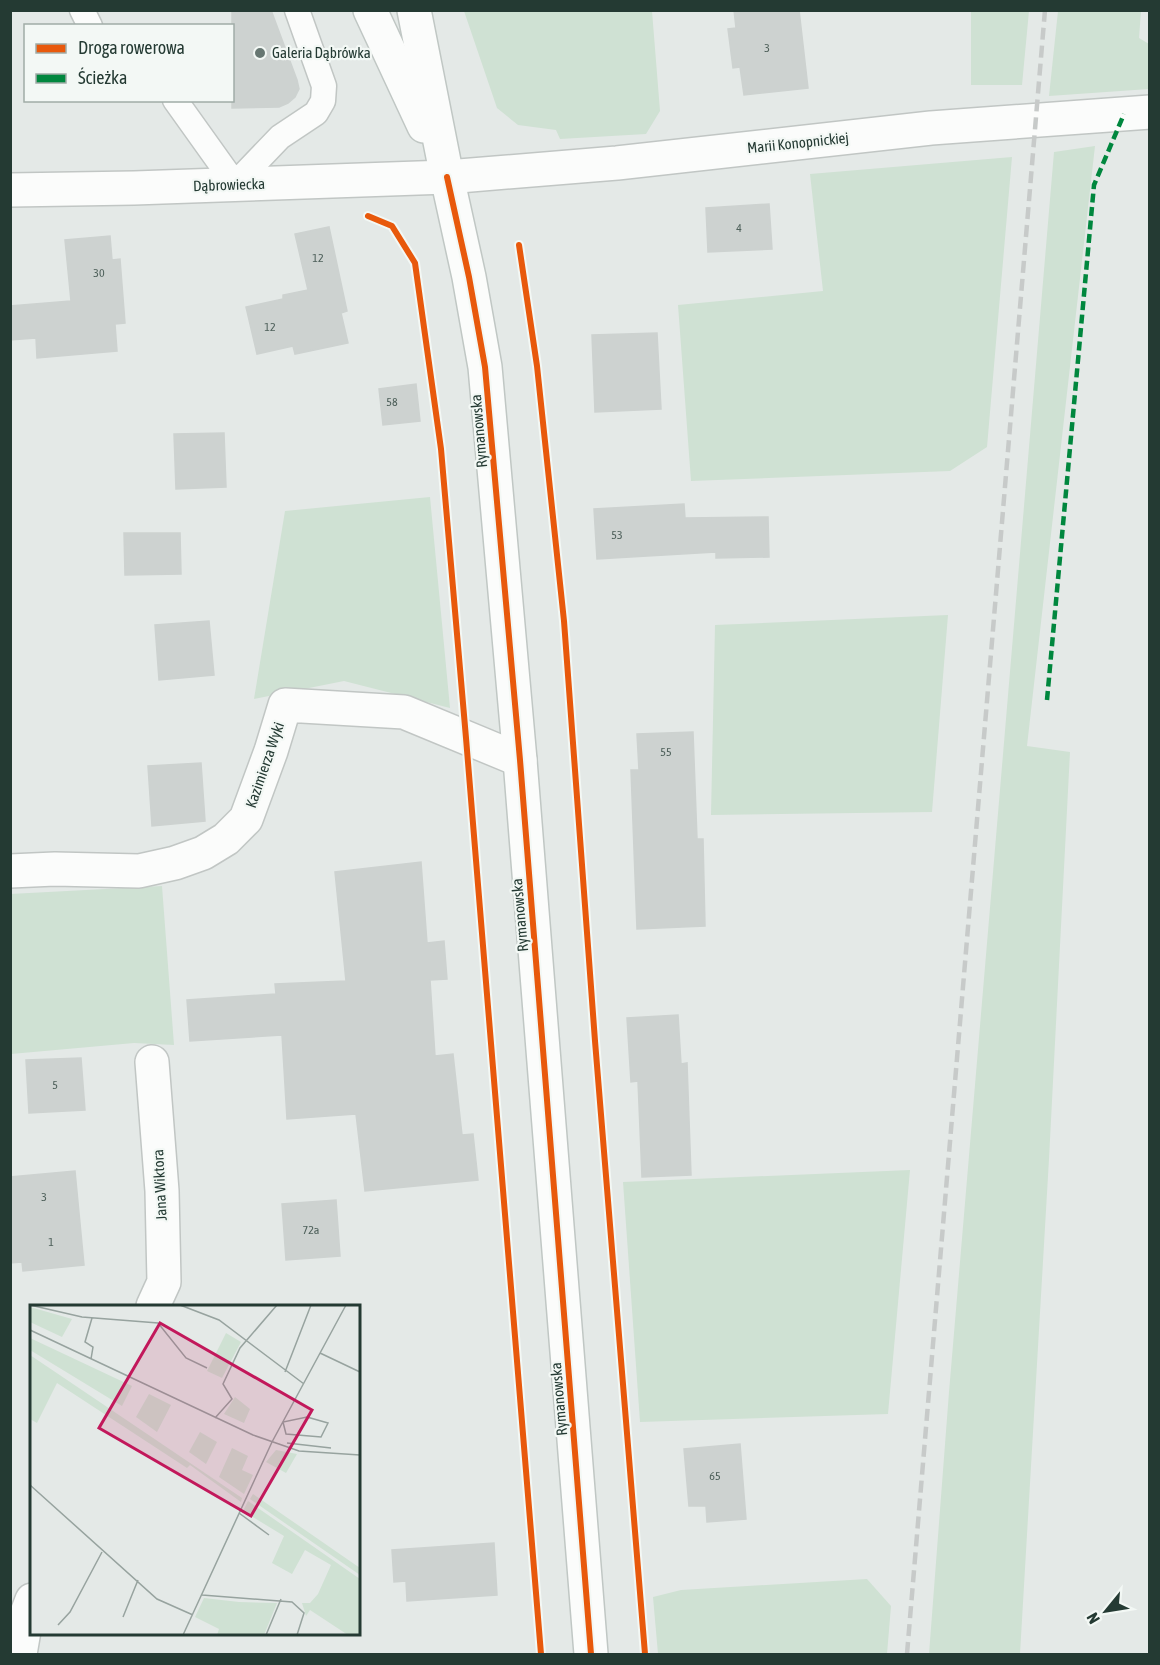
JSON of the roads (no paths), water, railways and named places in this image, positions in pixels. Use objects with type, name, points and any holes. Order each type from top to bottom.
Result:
[{"type":"street","name":"Rymanowska","points":[[370,10],[447,177]]},
{"type":"street","name":"Rymanowska","points":[[414,10],[469,277],[485,367],[520,760],[591,1654]]},
{"type":"street","name":"Marii Konopnickiej","points":[[447,177],[606,164],[931,128],[1149,112]]},
{"type":"street","name":"Dąbrowiecka","points":[[10,190],[447,177]]},
{"type":"street","name":"Kazimierza Wyki","points":[[10,871],[139,871],[175,863],[202,853],[226,839],[246,819],[271,752],[285,705],[404,712],[520,760]]},
{"type":"street","name":"Jana Wiktora","points":[[152,1062],[162,1191],[164,1282],[153,1305]]},
{"type":"street","points":[[20,1654],[29,1606]]},
{"type":"lane","points":[[82,10],[89,24]]},
{"type":"lane","points":[[176,102],[235,184],[280,137],[316,113],[322,101],[324,86],[297,10]]},
{"type":"railway","points":[[907,1654],[1045,10]]},
{"type":"place","name":"Galeria Dąbrówka","points":[[260,53]]}]
